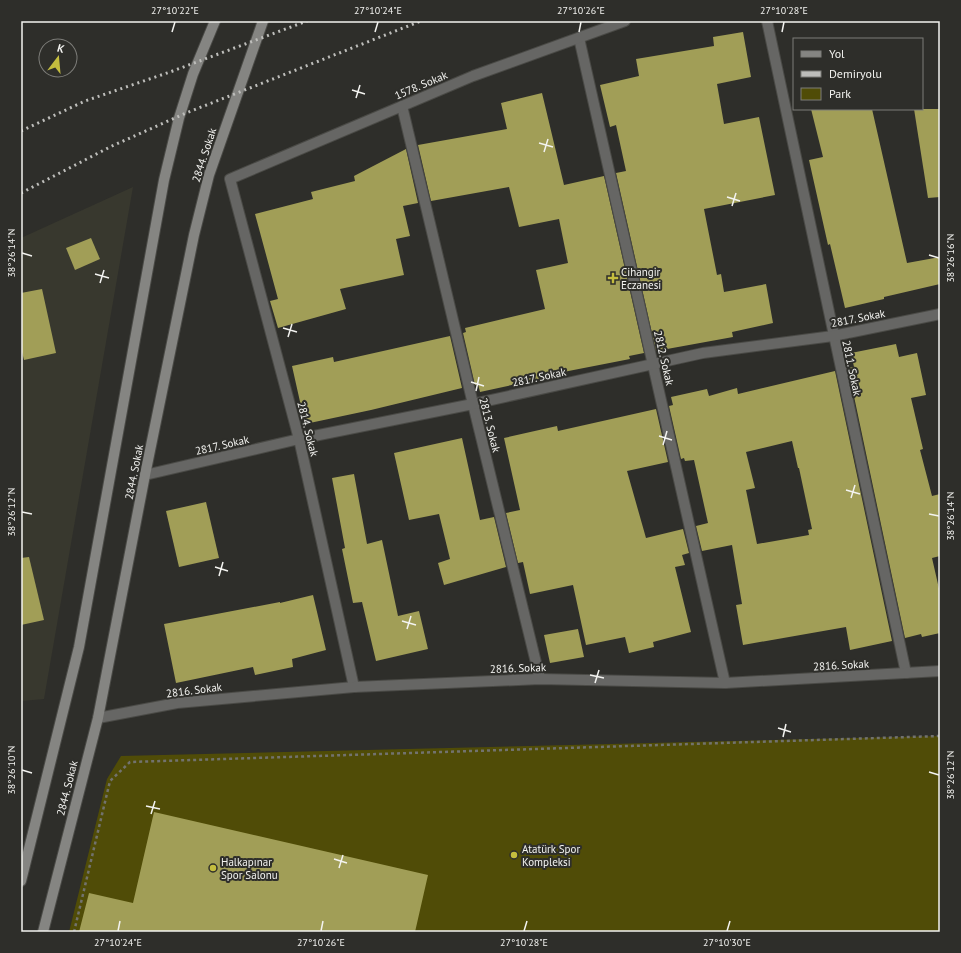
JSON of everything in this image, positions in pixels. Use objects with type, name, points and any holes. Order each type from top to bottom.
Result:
[{"type":"main road","name":"2844. Sokak","points":[[21,881],[78,647],[164,180],[179,118],[193,74],[215,21]]},
{"type":"main road","name":"2844. Sokak","points":[[43,932],[98,718],[145,475],[194,235],[209,175],[263,21]]},
{"type":"street","name":"1578. Sokak","points":[[230,179],[473,76],[625,21]]},
{"type":"street","name":"2811. Sokak","points":[[767,21],[906,674]]},
{"type":"street","name":"2812. Sokak","points":[[579,38],[725,683]]},
{"type":"street","name":"2813. Sokak","points":[[402,106],[540,679]]},
{"type":"street","name":"2814. Sokak","points":[[230,179],[299,439],[354,687]]},
{"type":"street","name":"2817. Sokak","points":[[145,475],[299,439],[473,404],[703,354],[833,336],[940,314]]},
{"type":"street","name":"2816. Sokak","points":[[98,718],[177,703],[354,687],[540,679],[725,683],[940,671]]},
{"type":"path","points":[[74,932],[110,780],[130,762],[940,736]]},
{"type":"shaded area","points":[[133,187],[44,699],[21,701],[21,238]]},
{"type":"green space","name":"Atatürk Spor Kompleksi","points":[[940,736],[940,932],[69,932],[107,779],[121,756]]},
{"type":"building","points":[[743,32],[751,77],[717,84],[724,124],[759,117],[775,195],[704,209],[717,275],[721,274],[724,292],[766,284],[773,323],[732,332],[733,337],[656,351],[616,173],[626,171],[616,125],[610,127],[600,85],[639,76],[636,59],[714,46],[713,37]]},
{"type":"building","points":[[542,93],[564,185],[604,176],[644,353],[629,356],[630,359],[548,375],[548,377],[480,392],[478,384],[475,385],[463,333],[466,332],[465,328],[545,309],[536,270],[568,263],[559,219],[519,227],[509,187],[431,201],[418,145],[507,129],[501,103]]},
{"type":"building","points":[[940,109],[940,197],[928,198],[914,110]]},
{"type":"building","points":[[811,110],[872,110],[907,263],[940,257],[940,284],[845,308],[830,244],[828,245],[809,160],[823,157]]},
{"type":"building","points":[[406,149],[418,203],[403,206],[410,236],[396,239],[404,275],[340,289],[346,309],[278,328],[270,301],[278,299],[255,214],[313,199],[311,192],[355,181],[354,176]]},
{"type":"building","points":[[91,238],[100,259],[75,270],[66,248]]},
{"type":"building","points":[[42,289],[56,353],[24,360],[21,348],[21,293]]},
{"type":"building","points":[[450,336],[462,388],[305,424],[292,366],[333,357],[334,362]]},
{"type":"building","points":[[896,344],[899,357],[917,353],[926,395],[911,398],[923,449],[920,450],[932,496],[940,494],[940,556],[932,558],[940,593],[940,633],[922,637],[921,634],[905,638],[848,368],[854,367],[851,353]]},
{"type":"building","points":[[835,371],[892,641],[850,650],[846,627],[743,645],[736,605],[742,604],[732,545],[702,551],[696,526],[708,523],[694,460],[685,461],[684,458],[681,459],[669,406],[673,405],[671,397],[707,389],[709,396],[737,388],[738,394]],"holes":[[[792,441],[812,529],[808,530],[809,535],[757,544],[746,490],[755,488],[746,452]]]},
{"type":"building","points":[[656,409],[668,462],[627,471],[646,538],[683,529],[689,553],[682,555],[685,565],[675,567],[691,632],[653,642],[654,647],[629,653],[625,637],[586,645],[573,585],[530,594],[523,562],[518,563],[506,513],[520,510],[504,438],[557,426],[558,431]]},
{"type":"building","points":[[462,438],[480,520],[494,517],[506,567],[444,585],[438,563],[450,559],[439,514],[409,520],[394,453]]},
{"type":"building","points":[[354,474],[367,544],[382,540],[398,616],[419,611],[428,649],[376,661],[362,602],[353,603],[342,549],[345,548],[332,478]]},
{"type":"building","points":[[206,502],[219,558],[179,567],[166,511]]},
{"type":"building","points":[[29,557],[44,620],[21,625],[21,558]]},
{"type":"building","points":[[313,595],[326,650],[292,659],[293,667],[255,675],[253,667],[176,683],[164,624],[280,603]]},
{"type":"building","points":[[578,629],[584,657],[550,663],[544,635]]},
{"type":"building","name":"Halkapınar Spor Salonu","points":[[154,812],[428,875],[415,932],[79,932],[89,893],[133,903]]},
{"type":"railway","points":[[21,131],[85,101],[170,72],[307,21]]},
{"type":"railway","points":[[21,193],[112,146],[186,113],[421,21]]},
{"type":"place","name":"Cihangir Eczanesi","points":[[613,278]]},
{"type":"place","name":"Atatürk Spor Kompleksi","points":[[514,855]]},
{"type":"place","name":"Halkapınar Spor Salonu","points":[[213,868]]}]
